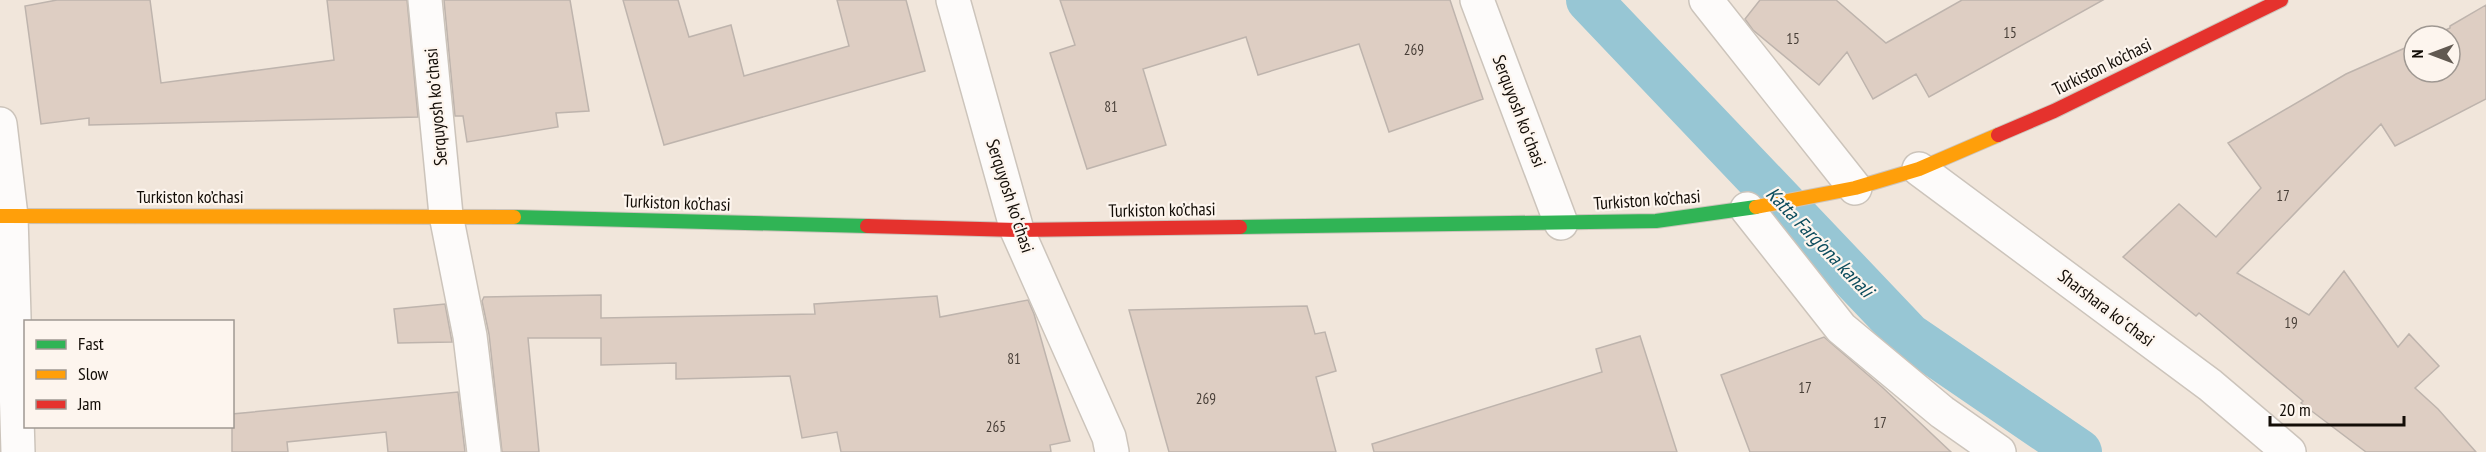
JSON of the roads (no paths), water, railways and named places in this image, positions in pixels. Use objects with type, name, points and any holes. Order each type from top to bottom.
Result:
[{"type":"main road","name":"Turkiston ko’chasi","points":[[5,216],[446,215],[1017,230],[1656,221],[1747,209],[1855,188],[1919,169],[2054,111],[2281,0]]},
{"type":"street","name":"Serquyosh koʻchasi","points":[[425,0],[446,215],[470,336],[484,452]]},
{"type":"street","name":"Serquyosh koʻchasi","points":[[953,0],[1017,230],[1109,437],[1112,452]]},
{"type":"street","name":"Serquyosh koʻchasi","points":[[1477,0],[1561,223]]},
{"type":"street","points":[[1706,0],[1855,188]]},
{"type":"street","points":[[0,124],[18,452]]},
{"type":"street","name":"Sharshara koʻchasi","points":[[1919,169],[2210,385],[2289,452]]},
{"type":"street","points":[[1747,209],[1841,328],[1942,412],[1999,452]]},
{"type":"waterway","name":"Katta Farg'ona kanali","points":[[1589,0],[1909,336],[2079,452]]}]
